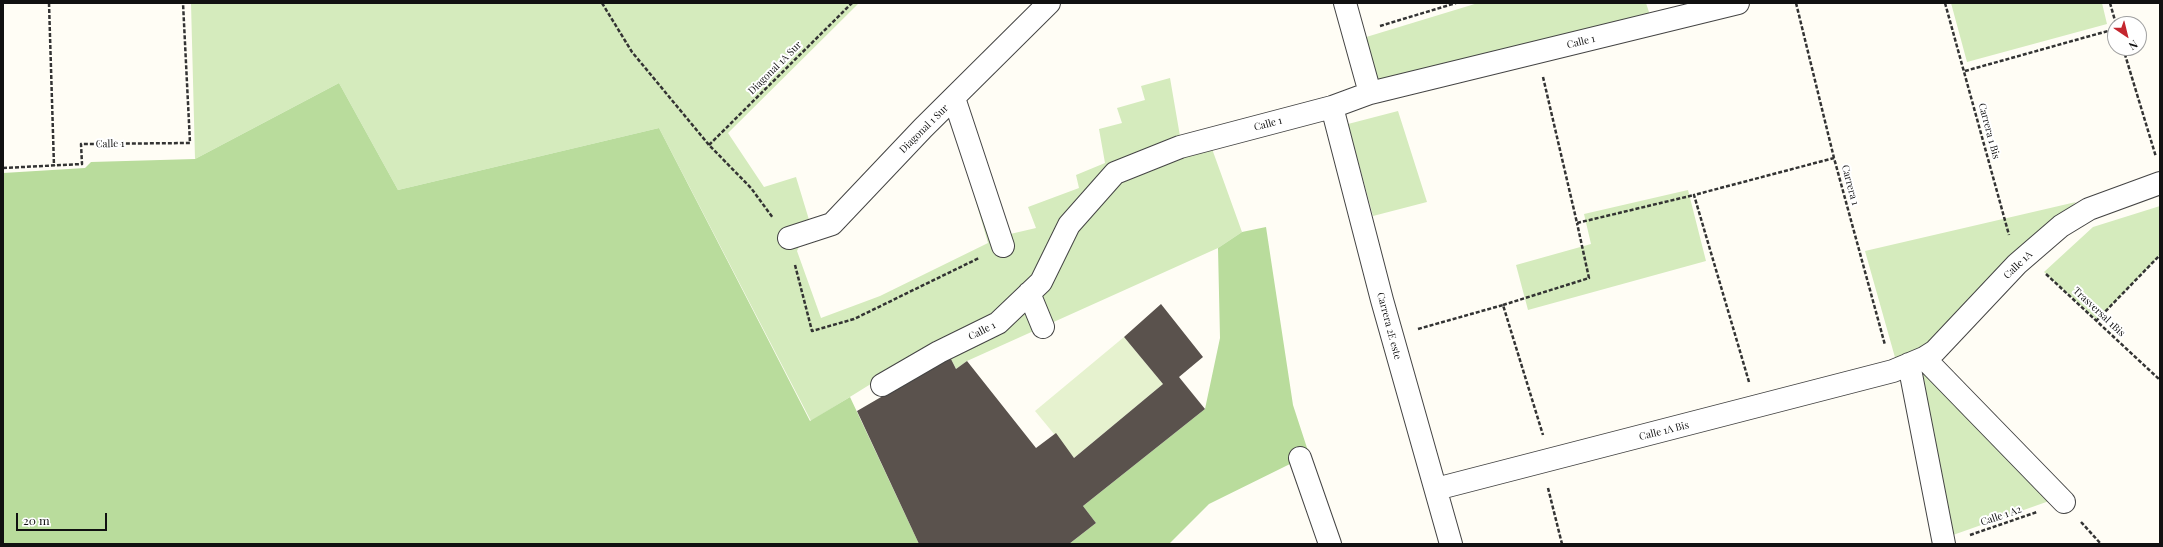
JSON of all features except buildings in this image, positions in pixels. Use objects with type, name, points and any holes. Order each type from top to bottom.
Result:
[{"type":"street","name":"Diagonal 1 Sur","points":[[789,238],[832,224],[923,128],[1049,3]]},
{"type":"street","points":[[1345,3],[1355,33],[1370,93]]},
{"type":"street","name":"Calle 1","points":[[882,385],[939,352],[998,323],[1041,282],[1069,225],[1115,173],[1180,147],[1332,107],[1370,93],[1738,3]]},
{"type":"street","points":[[954,98],[1003,246]]},
{"type":"street","name":"Carrera 2E este","points":[[1332,107],[1392,337],[1451,544]]},
{"type":"street","name":"Calle 1A","points":[[1909,364],[1935,351],[2022,259],[2061,226],[2089,208],[2160,183]]},
{"type":"street","points":[[1030,293],[1043,327]]},
{"type":"street","points":[[1909,364],[2064,502]]},
{"type":"street","points":[[1909,364],[1944,544]]},
{"type":"street","name":"Calle 1A Bis","points":[[1436,489],[1756,407],[1909,364]]},
{"type":"street","points":[[1300,458],[1330,544]]},
{"type":"path","points":[[49,3],[54,166]]},
{"type":"path","name":"Calle 1","points":[[3,168],[82,164],[81,144],[190,143],[183,3]]},
{"type":"path","points":[[602,3],[632,52],[709,145],[751,188],[789,238],[812,331],[854,319],[1003,246]]},
{"type":"path","name":"Diagonal 1A Sur","points":[[709,145],[852,3]]},
{"type":"path","points":[[1355,33],[1456,3]]},
{"type":"path","name":"Carrera 1","points":[[1796,3],[1834,158],[1909,364]]},
{"type":"path","name":"Carrera 1 Bis","points":[[1945,3],[2022,259]]},
{"type":"path","points":[[2110,3],[2114,16]]},
{"type":"path","points":[[1965,71],[2107,31]]},
{"type":"path","points":[[1392,337],[1589,278],[1538,53]]},
{"type":"path","points":[[2125,56],[2158,161]]},
{"type":"path","points":[[1577,223],[1694,195],[1834,158]]},
{"type":"path","points":[[1694,195],[1756,407]]},
{"type":"path","points":[[2097,320],[2160,255]]},
{"type":"path","name":"Trasversal 1Bis","points":[[2022,259],[2044,272],[2160,380]]},
{"type":"path","points":[[1503,304],[1546,461],[1562,544]]},
{"type":"path","name":"Calle 1 A2","points":[[1944,544],[2064,502]]},
{"type":"green space","points":[[191,3],[859,3],[728,133],[764,187],[796,177],[810,223],[797,251],[821,318],[880,296],[988,243],[951,116],[1006,235],[1036,228],[1028,207],[1079,188],[1076,175],[1105,163],[1099,129],[1122,123],[1117,108],[1145,100],[1141,86],[1170,78],[1181,142],[1112,169],[1033,279],[994,319],[874,382],[811,421],[659,128],[398,190],[339,83],[195,159]]},
{"type":"green space","points":[[1478,3],[1646,3],[1651,18],[1375,86],[1363,38]]},
{"type":"green space","points":[[1951,3],[2102,3],[2107,24],[1967,62]]},
{"type":"green space","points":[[339,83],[398,190],[659,128],[810,421],[850,397],[919,544],[3,544],[3,173],[85,168],[91,162],[195,159]]},
{"type":"green space","points":[[1398,111],[1427,202],[1373,216],[1348,124]]},
{"type":"green space","points":[[1211,146],[1242,232],[1218,248],[967,361],[956,369],[950,357],[1002,328],[1076,227],[1119,178]]},
{"type":"green space","points":[[1688,190],[1706,261],[1528,310],[1516,265],[1591,244],[1584,214]]},
{"type":"green space","points":[[2076,202],[1939,338],[1896,361],[1865,251]]},
{"type":"green space","points":[[2160,206],[2160,255],[2097,320],[2044,272],[2093,227]]},
{"type":"green space","points":[[1266,227],[1293,405],[1308,451],[1290,464],[1209,504],[1169,544],[1069,544],[1096,523],[1083,506],[1205,409],[1220,338],[1218,248],[1242,232]]},
{"type":"green space","points":[[1124,337],[1163,384],[1074,458],[1035,411]]},
{"type":"green space","points":[[1923,364],[2052,500],[1953,535],[1914,367]]}]
